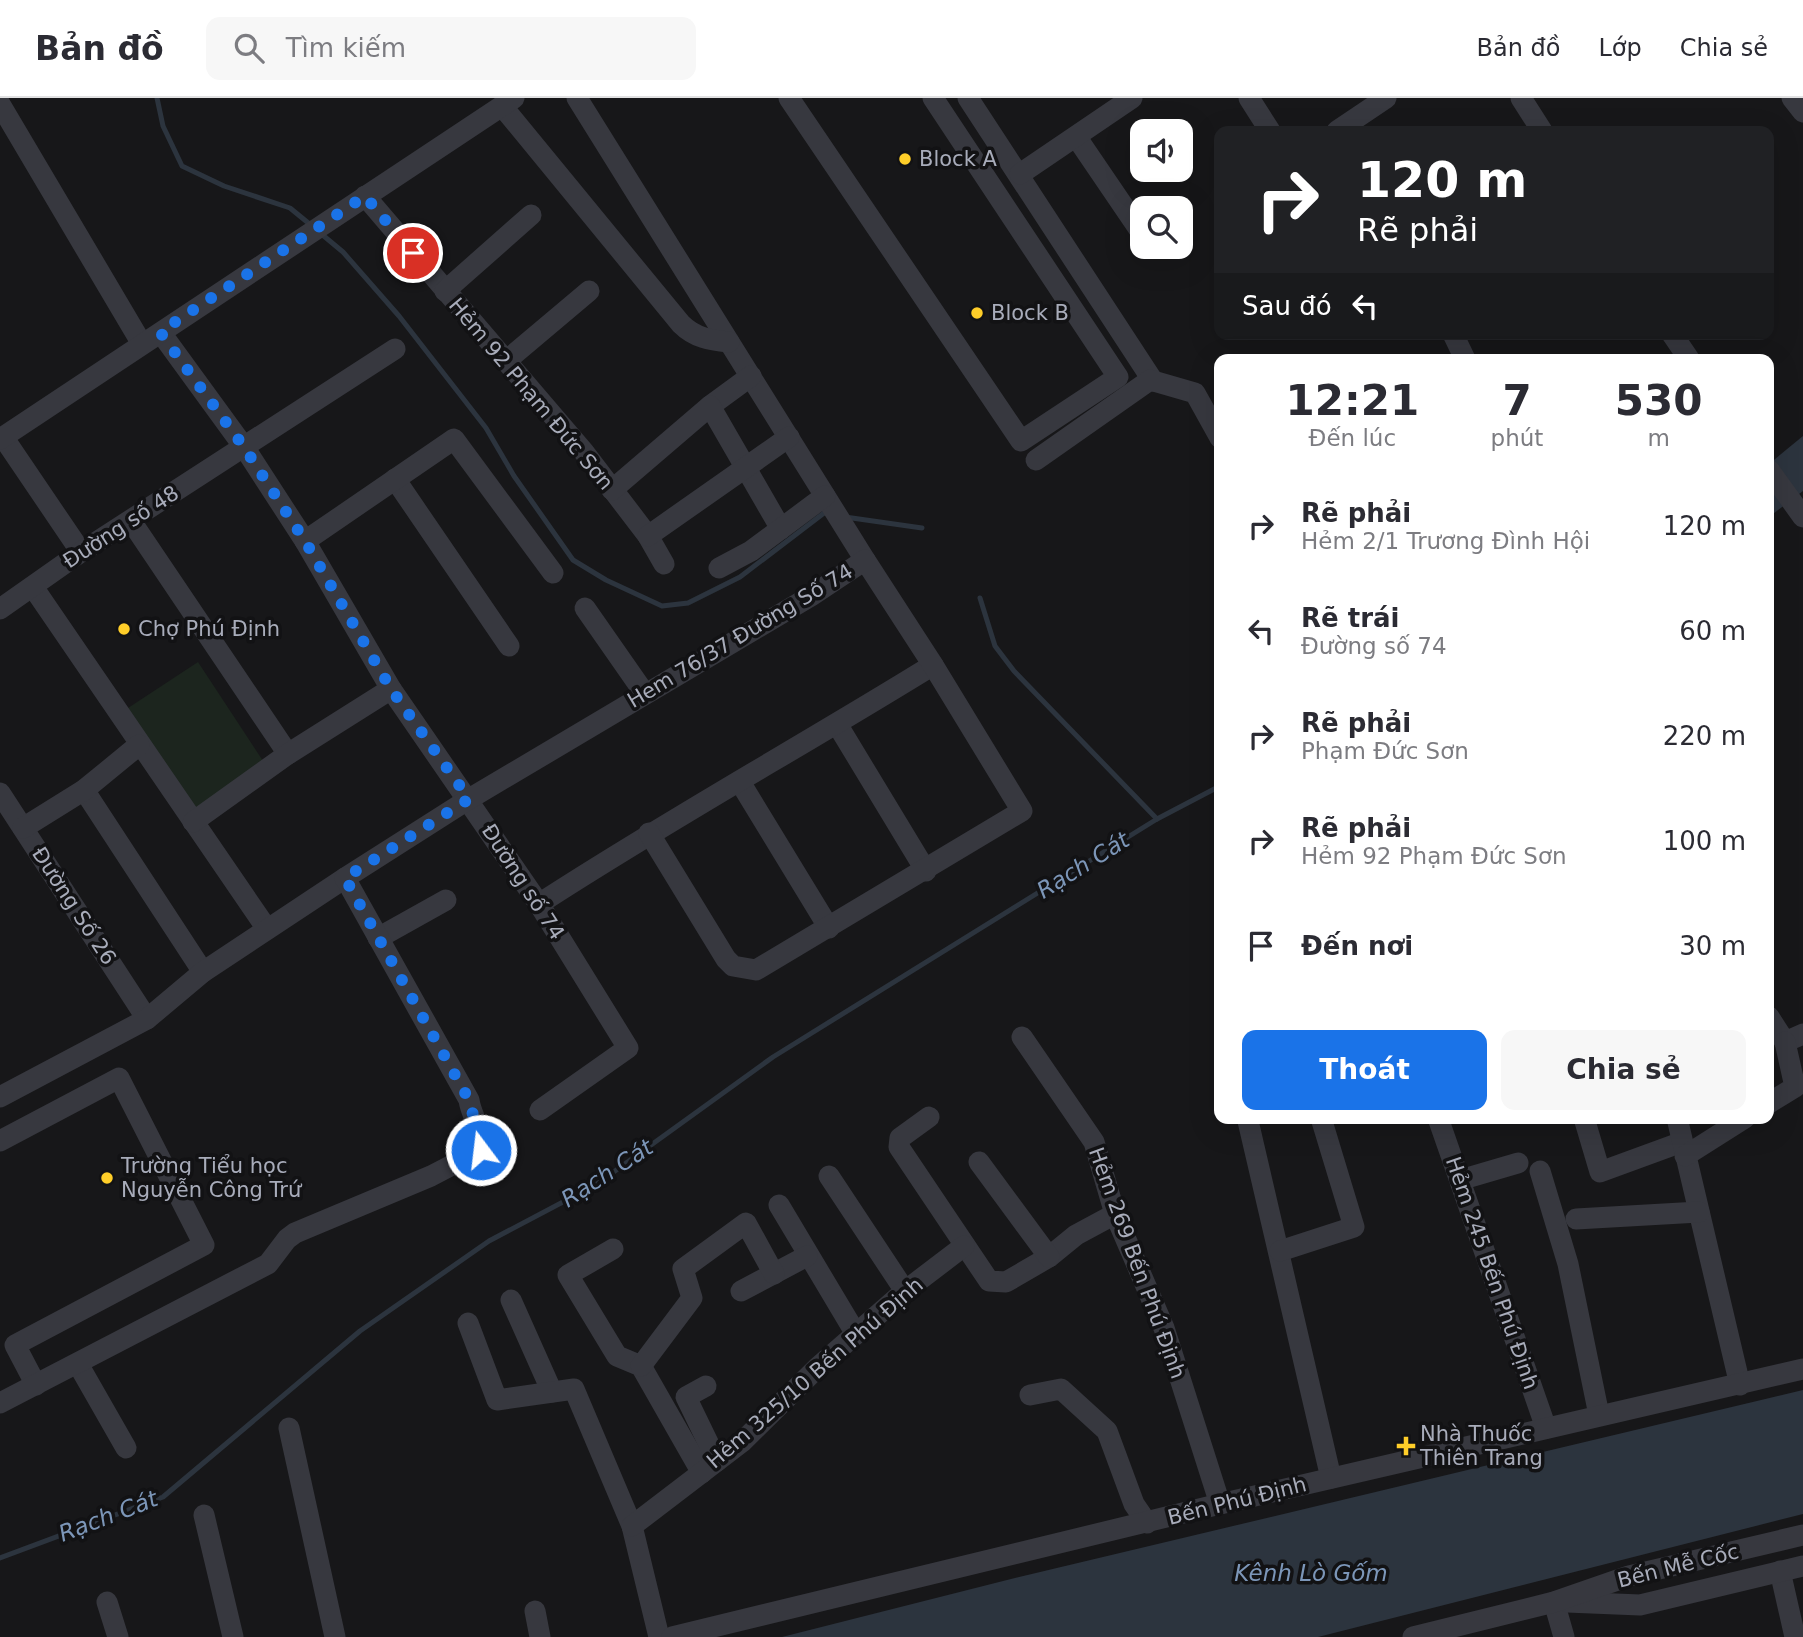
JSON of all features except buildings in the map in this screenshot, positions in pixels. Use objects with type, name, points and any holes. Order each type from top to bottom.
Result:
[{"type":"street","points":[[577,98],[865,560]]},
{"type":"street","points":[[789,98],[1021,441],[1118,377],[933,98]]},
{"type":"street","points":[[968,98],[1153,381]]},
{"type":"street","points":[[1020,174],[1077,138],[1132,98]]},
{"type":"street","points":[[1249,98],[1267,126]]},
{"type":"street","points":[[1521,98],[1539,126]]},
{"type":"street","points":[[1792,98],[1803,113]]},
{"type":"street","points":[[1344,126],[1381,99]]},
{"type":"street","points":[[2,438],[508,102],[681,324],[691,334],[729,342]]},
{"type":"street","points":[[0,104],[142,344]]},
{"type":"street","points":[[1077,138],[1130,217]]},
{"type":"street","name":"Hẻm 92 Phạm Đức Sơn","points":[[365,196],[584,452],[648,536],[664,564]]},
{"type":"street","points":[[444,291],[531,215]]},
{"type":"street","points":[[506,361],[589,291]]},
{"type":"street","name":"Đường số 74","points":[[160,332],[244,447],[305,541],[391,689],[539,904],[628,1048],[540,1110]]},
{"type":"street","name":"Đường số 48","points":[[0,609],[81,552],[394,349]]},
{"type":"street","points":[[611,490],[710,406],[751,376]]},
{"type":"street","points":[[1037,460],[1150,380],[1195,393],[1214,427]]},
{"type":"street","points":[[710,406],[782,529]]},
{"type":"street","points":[[648,536],[789,437]]},
{"type":"street","name":"Đường số 48","points":[[2,438],[81,552]]},
{"type":"street","points":[[305,541],[454,439],[553,573]]},
{"type":"street","points":[[1774,477],[1803,517]]},
{"type":"street","points":[[395,479],[509,646]]},
{"type":"street","points":[[719,568],[751,551],[825,496]]},
{"type":"street","points":[[131,521],[288,754]]},
{"type":"street","name":"Hem 76/37 Đường Số 74","points":[[0,1097],[147,1019],[203,972],[345,878],[469,799],[811,596],[865,560],[1022,811],[926,871]]},
{"type":"street","points":[[33,587],[267,929]]},
{"type":"street","points":[[585,608],[645,694]]},
{"type":"street","points":[[539,904],[649,833],[740,782],[933,665]]},
{"type":"street","points":[[193,822],[288,754],[391,689]]},
{"type":"street","points":[[649,833],[726,960],[733,966],[756,970],[829,928],[926,871],[837,724]]},
{"type":"street","points":[[23,828],[84,790],[139,745]]},
{"type":"street","points":[[740,782],[829,928]]},
{"type":"street","points":[[84,790],[203,972]]},
{"type":"street","name":"Đường Số 26","points":[[0,793],[147,1019]]},
{"type":"street","points":[[0,1403],[268,1264],[286,1239],[295,1233],[431,1176],[481,1150],[482,1137],[470,1115],[469,1100],[345,878]]},
{"type":"street","points":[[378,938],[446,900]]},
{"type":"street","points":[[1774,1021],[1794,1038],[1795,1087],[1774,1100]]},
{"type":"street","name":"Hẻm 269 Bến Phú Định","points":[[1022,1037],[1094,1142],[1115,1214],[1164,1328],[1220,1504]]},
{"type":"street","points":[[0,1141],[119,1079],[205,1245],[15,1345],[37,1385]]},
{"type":"street","points":[[929,1117],[900,1138],[899,1146],[983,1274],[996,1282],[1006,1282],[1049,1257],[1076,1235],[1115,1214]]},
{"type":"street","points":[[1249,1124],[1331,1478]]},
{"type":"street","points":[[1280,1251],[1354,1227],[1323,1124]]},
{"type":"street","name":"Hẻm 245 Bến Phú Định","points":[[1440,1124],[1546,1427]]},
{"type":"street","points":[[1586,1124],[1600,1171],[1684,1149],[1733,1124]]},
{"type":"street","points":[[1678,1124],[1740,1385]]},
{"type":"street","points":[[979,1162],[1049,1257]]},
{"type":"street","points":[[1460,1180],[1518,1163]]},
{"type":"street","points":[[1540,1171],[1568,1264],[1599,1415]]},
{"type":"street","points":[[830,1176],[905,1291]]},
{"type":"street","points":[[779,1205],[856,1334]]},
{"type":"street","points":[[1576,1219],[1699,1212]]},
{"type":"street","points":[[641,1366],[692,1298],[683,1269],[746,1223],[774,1274]]},
{"type":"street","name":"Hẻm 325/10 Bến Phú Định","points":[[632,1526],[742,1442],[856,1334],[905,1291],[964,1246]]},
{"type":"street","points":[[612,1250],[568,1275],[617,1356],[641,1366],[709,1467]]},
{"type":"street","points":[[741,1291],[807,1256]]},
{"type":"street","points":[[511,1300],[552,1392]]},
{"type":"street","points":[[468,1323],[497,1400],[574,1389],[632,1526],[659,1637]]},
{"type":"street","points":[[78,1364],[126,1448]]},
{"type":"street","name":"Bến Phú Định","points":[[672,1637],[1220,1504],[1803,1369]]},
{"type":"street","points":[[706,1386],[686,1397],[709,1467]]},
{"type":"street","points":[[1030,1395],[1061,1389],[1107,1431],[1134,1504],[1147,1523]]},
{"type":"street","points":[[289,1428],[335,1637]]},
{"type":"street","points":[[204,1515],[233,1637]]},
{"type":"street","name":"Bến Mễ Cốc","points":[[1413,1637],[1458,1632],[1629,1576],[1803,1535]]},
{"type":"street","points":[[1716,1557],[1722,1585]]},
{"type":"street","name":"Bến Mễ Cốc","points":[[1554,1602],[1640,1605],[1803,1566]]},
{"type":"street","points":[[1780,1571],[1795,1637]]},
{"type":"street","points":[[107,1602],[118,1637]]},
{"type":"street","points":[[1554,1602],[1564,1637]]},
{"type":"street","points":[[534,1611],[540,1637]]},
{"type":"shaded area","points":[[198,662],[265,764],[192,812],[125,710]]},
{"type":"water","points":[[1803,436],[1803,491],[1774,513],[1774,460]]},
{"type":"water","name":"Kênh Lò Gốm","points":[[1803,1390],[1803,1514],[1318,1637],[782,1637],[1011,1579]]},
{"type":"waterway","points":[[157,98],[163,126],[182,166],[224,186],[290,208],[312,226]]},
{"type":"waterway","points":[[319,232],[343,252],[399,316],[486,428],[514,476],[573,560],[606,580],[662,606],[688,603],[740,577],[824,513],[829,514]]},
{"type":"waterway","points":[[845,517],[922,528]]},
{"type":"waterway","points":[[980,598],[995,646],[1014,671],[1157,819]]},
{"type":"waterway","name":"Rạch Cát","points":[[0,1558],[163,1497],[360,1331],[489,1241],[597,1184],[773,1057],[1157,819],[1214,789]]},
{"type":"place","name":"Block A","points":[[905,159]]},
{"type":"place","name":"Block B","points":[[977,313]]},
{"type":"place","name":"Chợ Phú Định","points":[[124,629]]},
{"type":"place","name":"Trường Tiểu học Nguyễn Công Trứ","points":[[107,1178]]},
{"type":"place","name":"Nhà Thuốc Thiên Trang","points":[[1406,1446]]},
{"type":"route","points":[[413,253],[365,196],[160,332],[244,447],[305,541],[391,689],[469,799],[345,878],[469,1100],[470,1115],[482,1137],[481,1150]]}]
